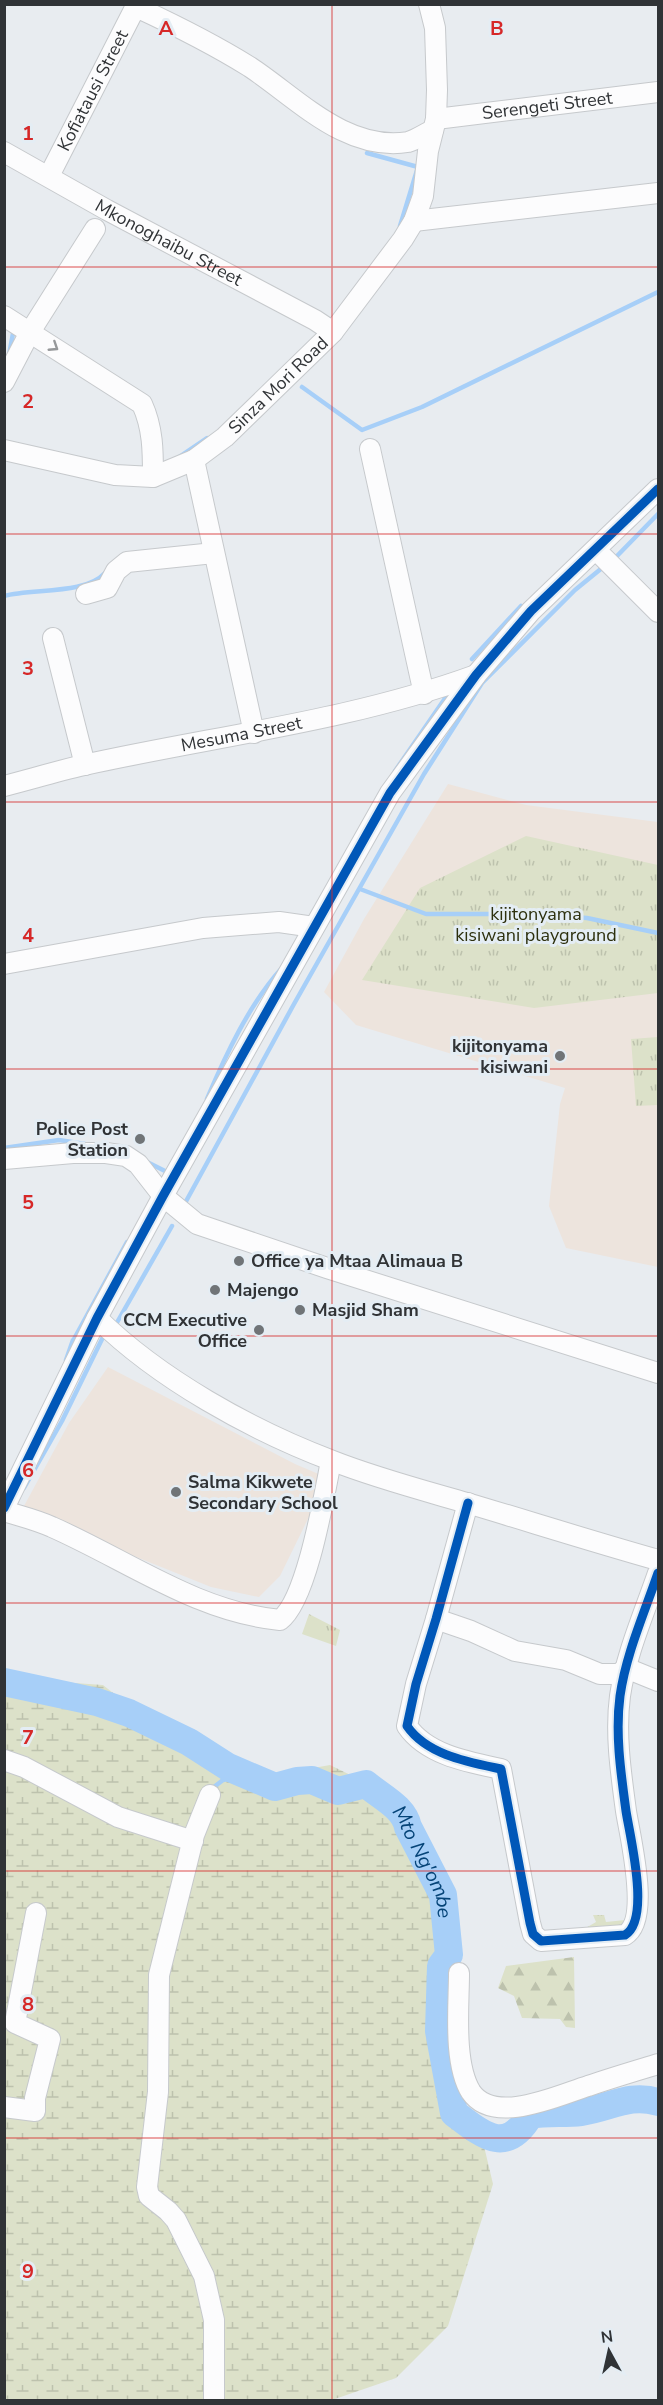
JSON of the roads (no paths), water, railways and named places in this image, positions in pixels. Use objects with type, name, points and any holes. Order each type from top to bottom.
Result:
[{"type":"street","name":"Sinza Mori Road","points":[[4,450],[115,475],[153,477],[194,460],[225,437],[333,332],[414,221],[423,196],[438,90],[435,28],[429,4]]},
{"type":"street","name":"Serengeti Street","points":[[136,6],[221,49],[340,129],[374,141],[410,142],[434,124],[658,92]]},
{"type":"street","name":"Kofiatausi Street","points":[[49,176],[136,6]]},
{"type":"street","name":"Mkonoghaibu Street","points":[[4,152],[107,210],[315,320],[333,332]]},
{"type":"street","points":[[414,221],[658,193]]},
{"type":"street","points":[[4,382],[30,332],[95,229]]},
{"type":"street","points":[[4,316],[142,404],[148,417],[153,440],[153,477]]},
{"type":"street","points":[[370,449],[424,694]]},
{"type":"street","points":[[194,460],[254,733]]},
{"type":"street","points":[[331,1461],[316,1529],[296,1598],[287,1615],[280,1620],[240,1613],[192,1596],[50,1526],[4,1509],[97,1318],[163,1196],[390,793],[476,675],[531,611],[658,489]]},
{"type":"street","points":[[596,550],[658,612]]},
{"type":"street","points":[[86,594],[106,588],[116,571],[127,562],[214,553]]},
{"type":"street","points":[[53,638],[85,765]]},
{"type":"street","name":"Mesuma Street","points":[[4,786],[85,765],[254,733],[424,694],[476,675]]},
{"type":"street","points":[[4,964],[203,928],[279,922],[314,927]]},
{"type":"street","points":[[4,1159],[73,1153],[106,1153],[126,1156],[138,1164],[163,1196],[197,1224],[658,1373]]},
{"type":"street","points":[[97,1318],[126,1346],[187,1387],[249,1423],[331,1461],[571,1536],[658,1560]]},
{"type":"street","points":[[468,1503],[416,1684],[407,1726],[423,1742],[455,1759],[501,1769],[532,1934],[541,1941],[625,1935],[635,1922],[637,1885],[623,1787],[619,1735],[621,1695],[635,1637],[658,1574]]},
{"type":"street","points":[[436,1619],[461,1627],[516,1651],[566,1660],[600,1674],[619,1674],[626,1668]]},
{"type":"street","points":[[626,1668],[658,1681]]},
{"type":"street","points":[[4,1760],[24,1767],[118,1817],[193,1841]]},
{"type":"street","points":[[210,1795],[193,1841],[159,1975],[158,2092],[147,2187],[149,2196],[176,2220],[204,2276],[214,2320],[214,2400]]},
{"type":"street","points":[[4,2107],[35,2111],[35,2098],[50,2039],[15,2023],[36,1913]]},
{"type":"street","points":[[459,1973],[461,2055],[466,2081],[472,2094],[483,2102],[514,2108],[536,2104],[658,2064]]},
{"type":"waterway","points":[[367,153],[418,167],[400,226]]},
{"type":"waterway","points":[[302,387],[362,430],[422,407],[658,292]]},
{"type":"waterway","points":[[9,355],[14,328]]},
{"type":"waterway","points":[[179,457],[207,438]]},
{"type":"waterway","points":[[617,556],[658,514]]},
{"type":"waterway","points":[[184,1205],[424,774],[482,683],[575,590],[602,568]]},
{"type":"waterway","points":[[4,596],[72,588],[85,585],[105,573]]},
{"type":"waterway","points":[[472,659],[521,606]]},
{"type":"waterway","points":[[395,771],[448,694]]},
{"type":"waterway","points":[[360,889],[426,914],[531,914],[587,918],[658,933]]},
{"type":"waterway","points":[[207,1099],[230,1048],[249,1014],[281,969]]},
{"type":"waterway","points":[[4,1148],[59,1140],[85,1144]]},
{"type":"waterway","points":[[145,1161],[169,1173]]},
{"type":"waterway","points":[[113,1327],[172,1226]]},
{"type":"waterway","points":[[74,1339],[127,1242]]},
{"type":"waterway","points":[[24,1488],[62,1421],[105,1333]]},
{"type":"waterway","points":[[66,1360],[73,1340]]},
{"type":"waterway","name":"Mto Ng'ombe","points":[[4,1682],[97,1702],[129,1713],[189,1742],[228,1767],[275,1787],[297,1781],[312,1780],[338,1791],[366,1784],[397,1808],[406,1820],[443,1895],[449,1955],[441,1966],[439,2031],[454,2113],[484,2134],[494,2138],[512,2135],[521,2128],[530,2115],[581,2112],[638,2099],[658,2102]]},
{"type":"waterway","points":[[210,1790],[223,1780],[246,1774]]},
{"type":"place","name":"kijitonyama kisiwani","points":[[560,1056]]},
{"type":"place","name":"Police Post Station","points":[[140,1139]]},
{"type":"place","name":"Office ya Mtaa Alimaua B","points":[[239,1261]]},
{"type":"place","name":"Majengo","points":[[215,1290]]},
{"type":"place","name":"Masjid Sham","points":[[300,1310]]},
{"type":"place","name":"CCM Executive Office","points":[[259,1330]]},
{"type":"place","name":"Salma Kikwete Secondary School","points":[[176,1492]]},
{"type":"park label","name":"kijitonyama kisiwani playground","points":[[536,924]]}]
